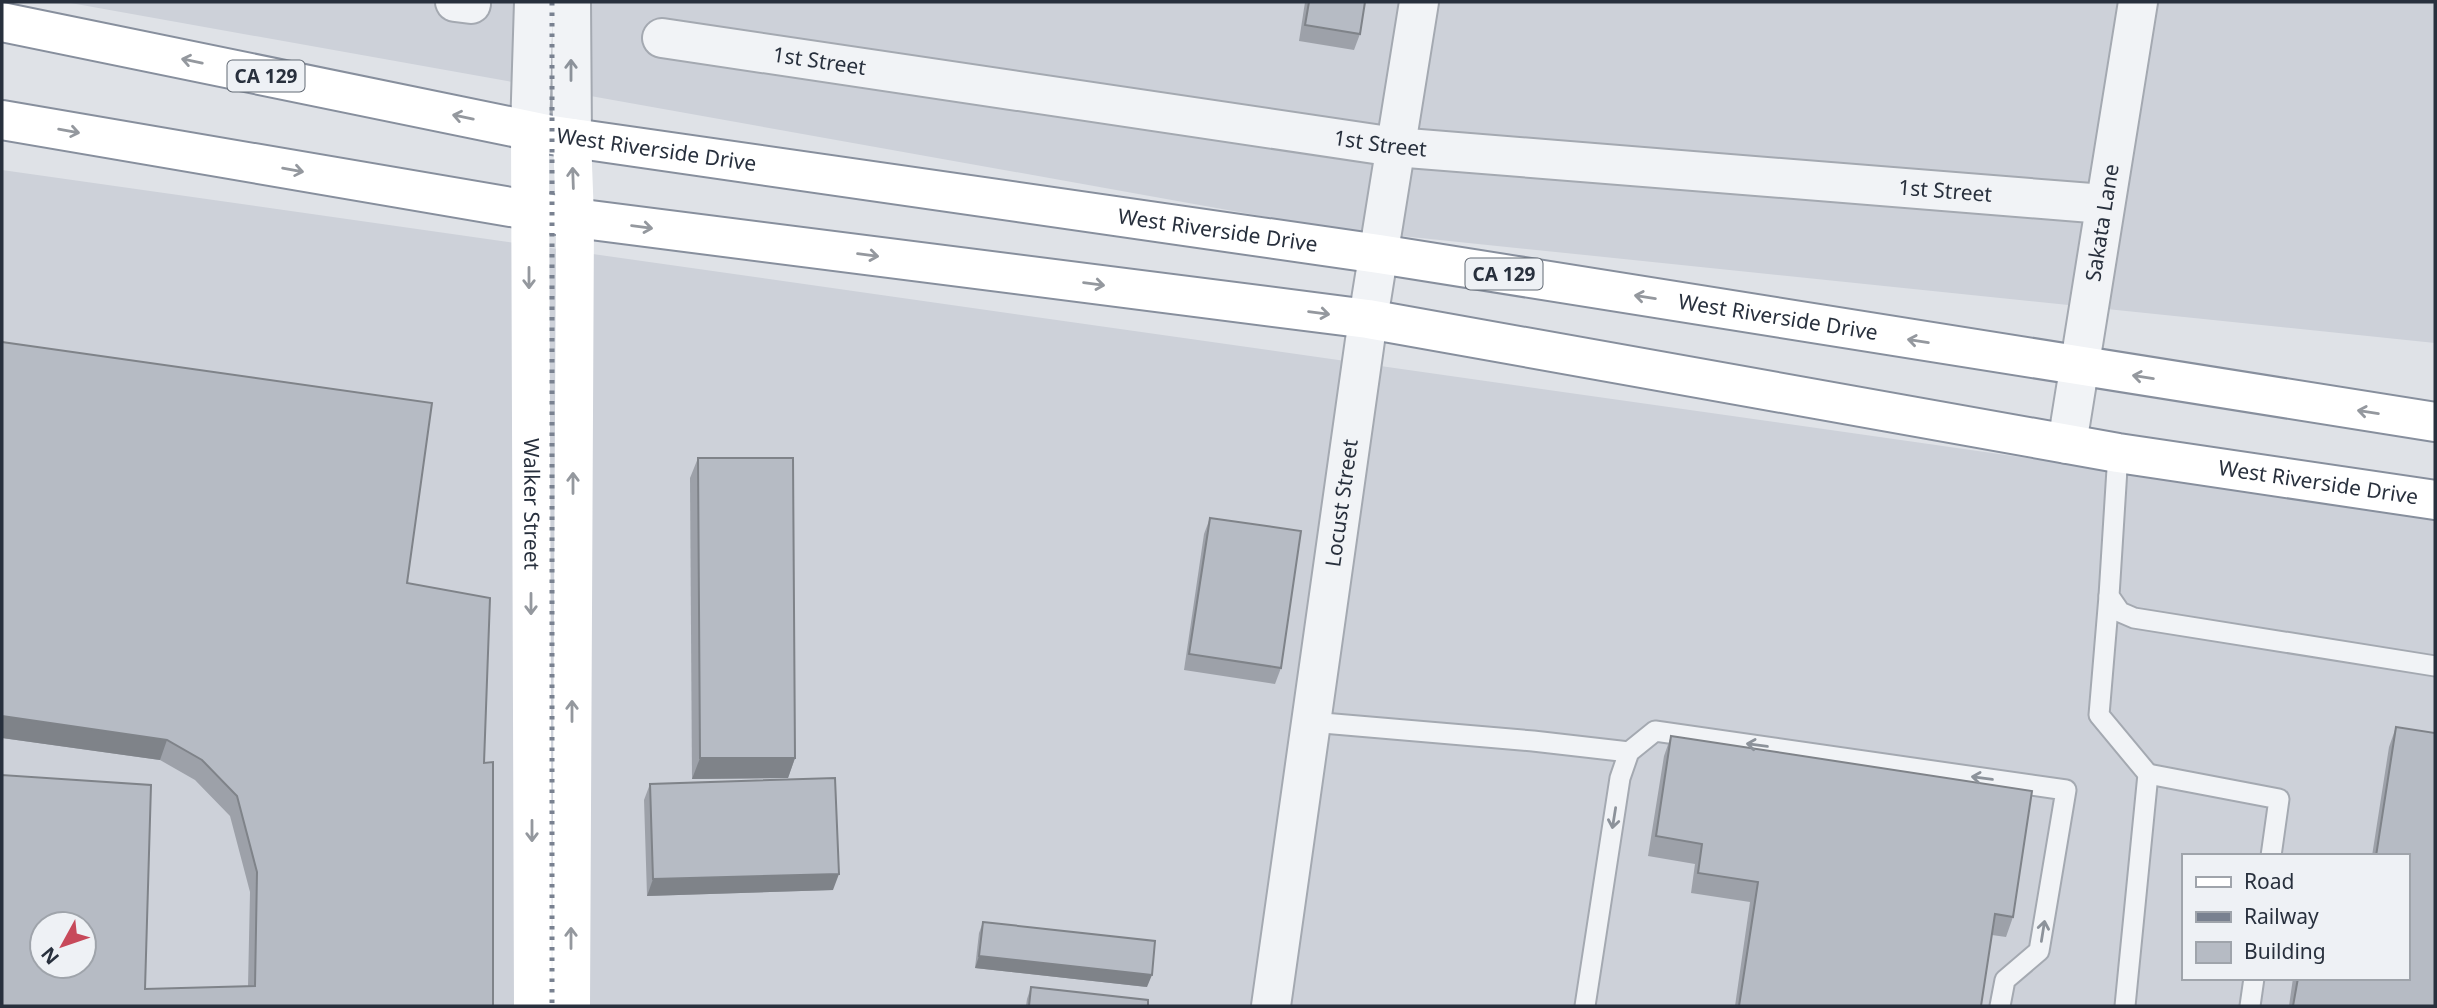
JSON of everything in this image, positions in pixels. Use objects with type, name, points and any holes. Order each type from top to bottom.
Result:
[{"type":"main road","name":"West Riverside Drive","points":[[2,22],[572,138],[1379,254],[2435,422]]},
{"type":"main road","name":"West Riverside Drive","points":[[2,120],[575,218],[1368,319],[2118,453],[2435,500]]},
{"type":"main road","name":"Walker Street","points":[[530,131],[533,1006]]},
{"type":"main road","name":"Walker Street","points":[[571,1006],[575,218],[572,138]]},
{"type":"street","name":"Walker Street","points":[[530,131],[534,2]]},
{"type":"street","name":"Walker Street","points":[[571,2],[572,138]]},
{"type":"street","name":"Locust Street","points":[[1271,1006],[1368,319],[1419,2]]},
{"type":"street","name":"Sakata Lane","points":[[2067,444],[2138,2]]},
{"type":"street","name":"1st Street","points":[[662,38],[1395,147],[2104,204]]},
{"type":"lane","points":[[2118,453],[2099,715],[2148,774],[2279,799],[2271,854]]},
{"type":"lane","points":[[2109,596],[2120,612],[2134,618],[2435,666]]},
{"type":"lane","points":[[1311,722],[1629,752]]},
{"type":"lane","points":[[1585,1006],[1620,778],[1629,752],[1655,731],[2066,790],[2039,951],[2005,979],[2000,1006]]},
{"type":"lane","points":[[2125,1006],[2148,774]]},
{"type":"lane","points":[[2250,1006],[2254,980]]},
{"type":"shaded area","points":[[65,2],[2435,2],[2435,343],[1334,229]]},
{"type":"shaded area","points":[[2,170],[2435,516],[2435,1006],[2,1006]]},
{"type":"building","points":[[1309,2],[1365,2],[1360,34],[1305,25]]},
{"type":"building","points":[[2,342],[432,403],[407,583],[490,598],[484,763],[493,762],[493,1006],[2,1006],[2,775],[151,785],[145,989],[255,986],[257,872],[237,796],[202,760],[167,740],[2,716]]},
{"type":"building","points":[[698,458],[793,458],[795,758],[700,758]]},
{"type":"building","points":[[1210,518],[1301,531],[1281,668],[1189,654]]},
{"type":"building","points":[[2396,727],[2435,733],[2435,1006],[2293,1006],[2298,980],[2409,980],[2409,854],[2376,854]]},
{"type":"building","points":[[1671,736],[2032,791],[2013,917],[1995,914],[1981,1006],[1739,1006],[1758,882],[1698,873],[1702,844],[1656,836]]},
{"type":"building","points":[[835,778],[839,874],[653,879],[650,784]]},
{"type":"building","points":[[983,922],[1155,941],[1152,975],[979,956]]},
{"type":"building","points":[[1031,987],[1148,1000],[1148,1006],[1029,1006]]},
{"type":"railway","points":[[552,2],[552,1006]]}]
